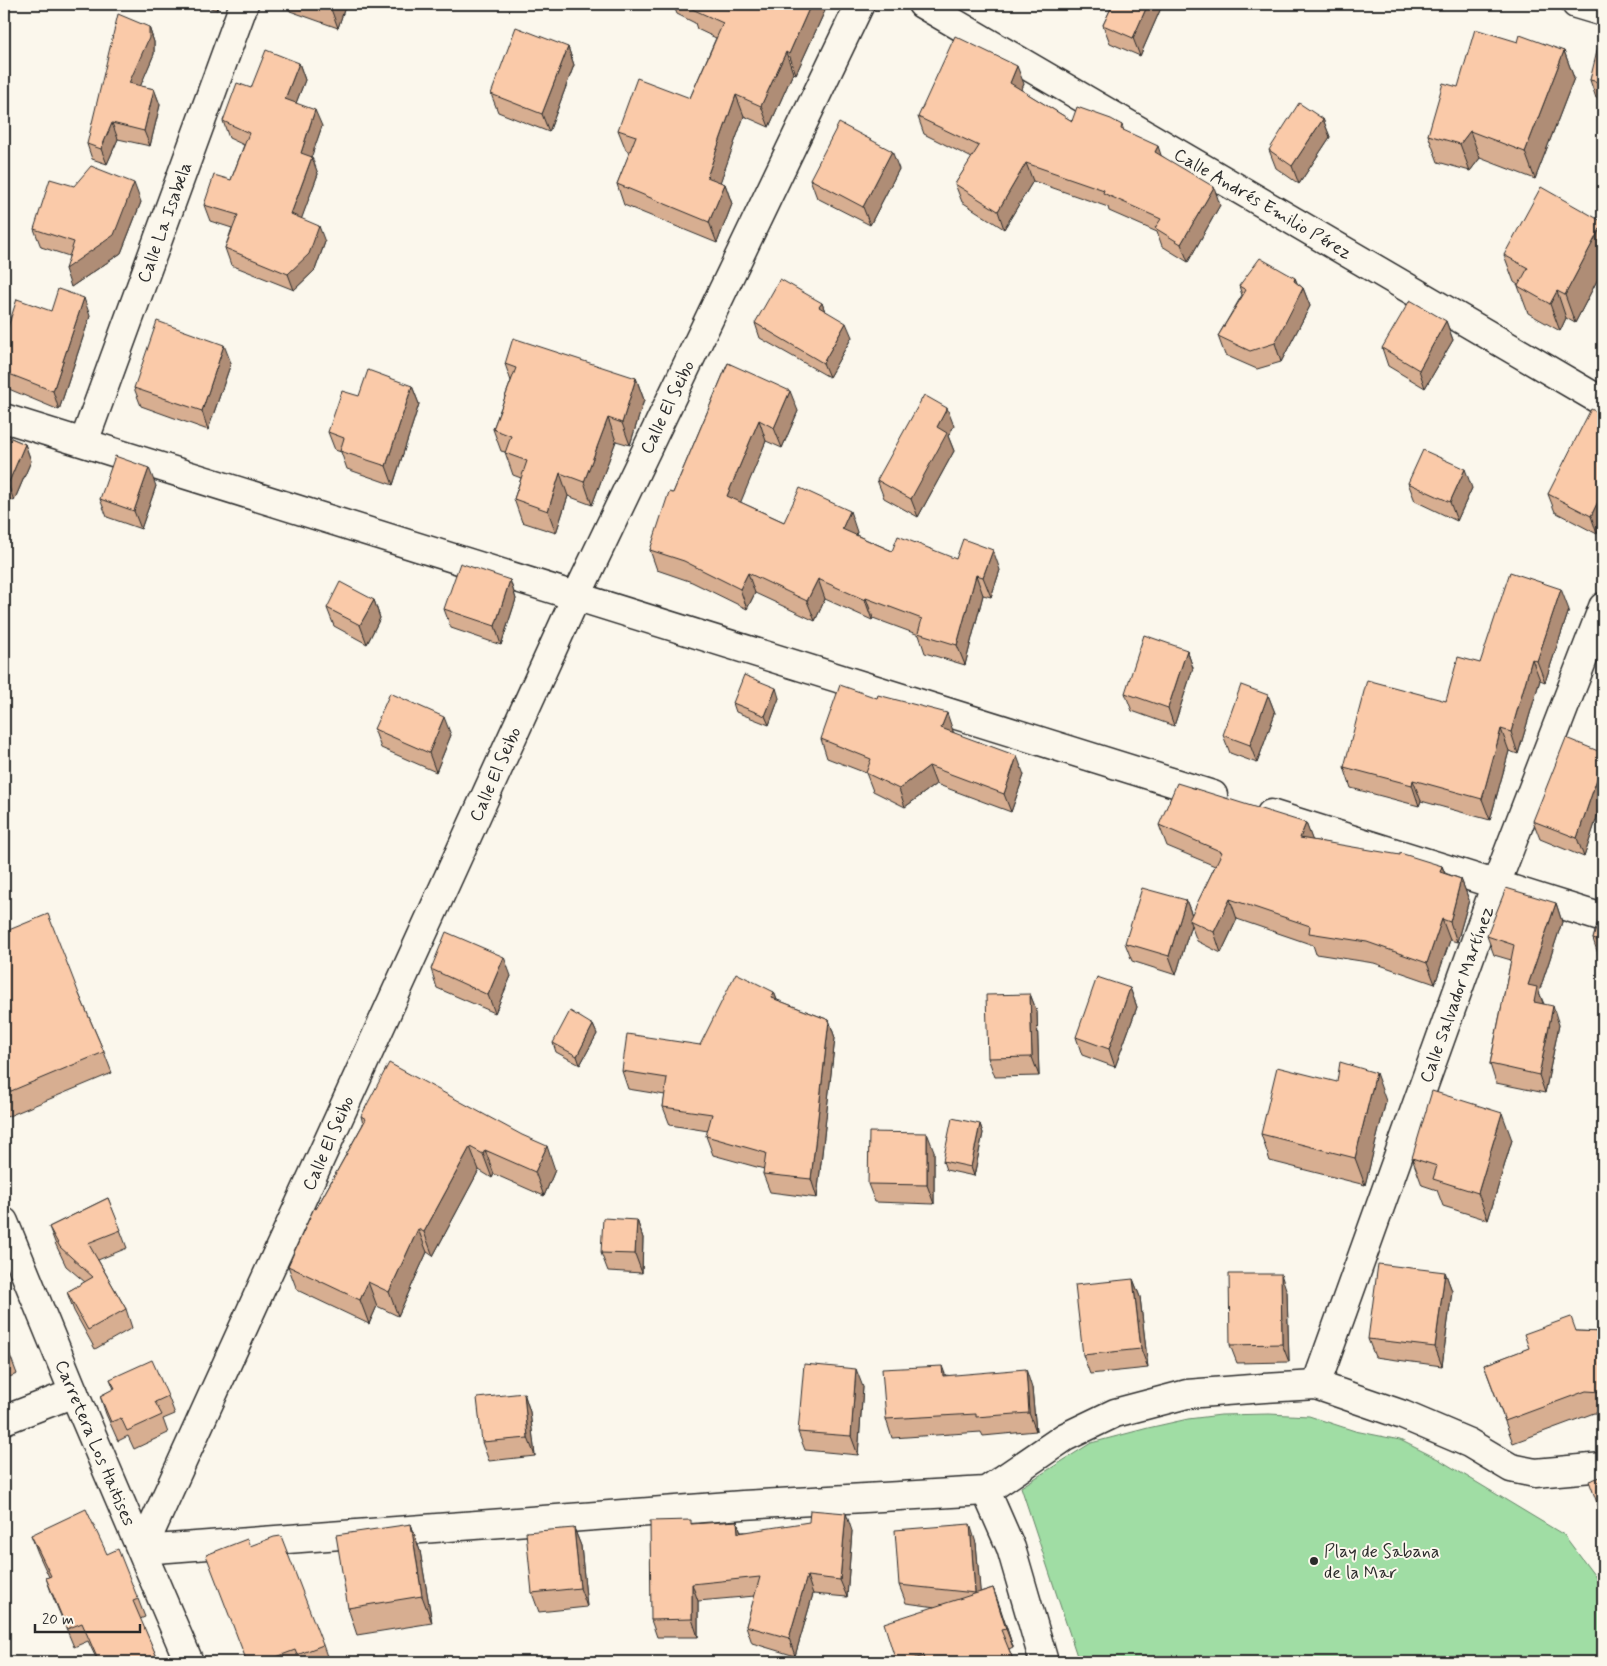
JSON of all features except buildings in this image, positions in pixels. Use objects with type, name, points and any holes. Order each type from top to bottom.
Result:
[{"type":"street","name":"Calle La Isabela","points":[[84,442],[244,4]]},
{"type":"street","name":"Calle El Seibo","points":[[142,1550],[577,596],[860,4]]},
{"type":"street","name":"Calle Andrés Emilio Pérez","points":[[922,4],[1603,402]]},
{"type":"street","points":[[1576,4],[1603,12]]},
{"type":"street","points":[[4,418],[1603,918]]},
{"type":"street","name":"Calle Salvador Martínez","points":[[1316,1385],[1496,884],[1603,607]]},
{"type":"street","name":"Carretera Los Haitises","points":[[4,1222],[74,1393],[189,1662]]},
{"type":"street","points":[[142,1550],[743,1505],[986,1491],[1065,1437],[1115,1412],[1187,1394],[1316,1385],[1403,1415],[1469,1443],[1511,1468],[1535,1473],[1603,1467]]},
{"type":"street","points":[[4,1420],[74,1393]]},
{"type":"street","points":[[986,1491],[1010,1548],[1044,1662]]},
{"type":"green space","name":"Play de Sabana de la Mar","points":[[1269,1414],[1309,1416],[1355,1431],[1400,1440],[1438,1459],[1564,1535],[1603,1587],[1603,1662],[1079,1662],[1021,1487],[1091,1443],[1188,1419],[1221,1415]]},
{"type":"place","name":"Play de Sabana de la Mar","points":[[1314,1561]]}]
